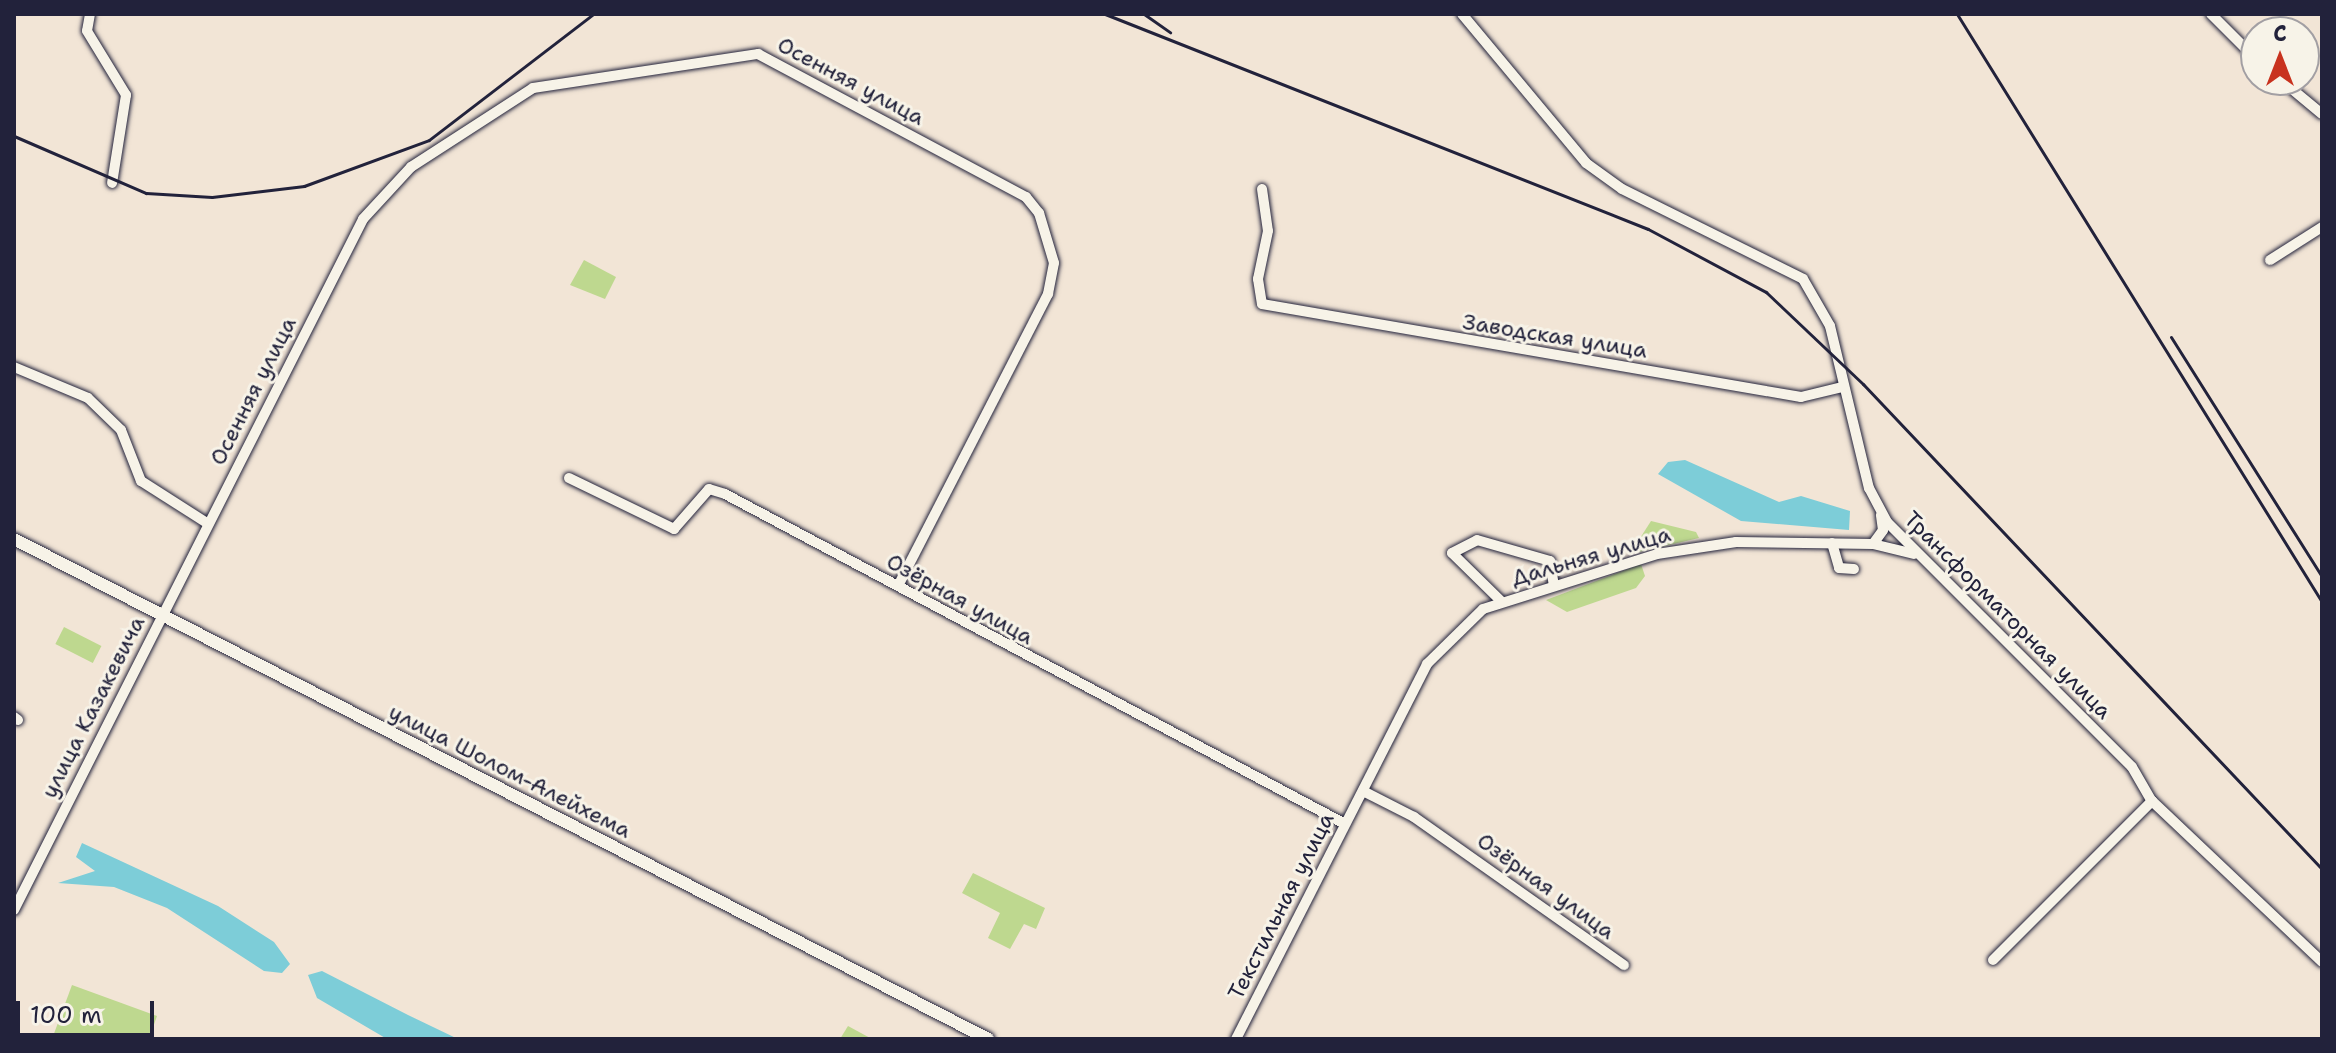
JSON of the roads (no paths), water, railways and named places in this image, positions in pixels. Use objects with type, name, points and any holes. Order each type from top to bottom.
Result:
[{"type":"main road","name":"улица Шолом-Алейхема","points":[[14,539],[988,1039]]},
{"type":"street","points":[[90,14],[87,31],[126,95],[112,183]]},
{"type":"street","name":"Трансформаторная улица","points":[[1462,14],[1586,163],[1622,189],[1803,279],[1826,314],[1842,387],[1880,513],[2132,767],[2152,801],[2322,962]]},
{"type":"street","points":[[2211,14],[2240,43]]},
{"type":"street","name":"Осенняя улица","points":[[207,523],[345,250],[397,177],[533,88],[628,77],[744,51],[1026,197],[1050,237],[1048,294],[898,586]]},
{"type":"street","points":[[2300,96],[2322,114]]},
{"type":"street","name":"Заводская улица","points":[[1262,189],[1268,231],[1258,279],[1262,304],[1801,397],[1842,387]]},
{"type":"street","points":[[2270,260],[2322,227]]},
{"type":"street","points":[[14,367],[88,398],[121,430],[141,481],[207,523]]},
{"type":"street","name":"Озёрная улица","points":[[569,478],[674,529],[705,493],[716,490],[1345,824]]},
{"type":"street","points":[[1873,544],[1883,530],[1880,513]]},
{"type":"street","name":"улица Казакевича","points":[[14,910],[207,523]]},
{"type":"street","points":[[1502,602],[1452,553],[1477,540],[1550,561],[1554,586]]},
{"type":"street","points":[[1832,543],[1839,568],[1854,569]]},
{"type":"street","name":"Дальняя улица","points":[[1363,791],[1427,664],[1452,632],[1502,602],[1705,546],[1873,544],[1906,550],[1927,563]]},
{"type":"street","name":"Озёрная улица","points":[[1363,791],[1414,817],[1624,965]]},
{"type":"street","name":"Текстильная улица","points":[[1236,1039],[1363,791]]},
{"type":"street","points":[[1993,960],[2152,801]]},
{"type":"water","points":[[1685,460],[1779,502],[1801,496],[1850,511],[1849,530],[1741,521],[1658,474],[1668,462]]},
{"type":"water","points":[[82,843],[218,906],[274,942],[290,964],[282,973],[264,971],[167,908],[114,887],[58,883],[95,871],[76,857]]},
{"type":"water","points":[[322,971],[458,1039],[387,1039],[317,998],[308,975]]},
{"type":"railway","points":[[14,136],[146,193],[212,197],[304,186],[429,140],[593,14]]},
{"type":"railway","points":[[1105,14],[1648,229],[1766,292],[1863,384],[2322,869]]},
{"type":"railway","points":[[1144,14],[1170,32]]},
{"type":"railway","points":[[1957,14],[2322,602]]},
{"type":"railway","points":[[2171,337],[2322,577]]}]
